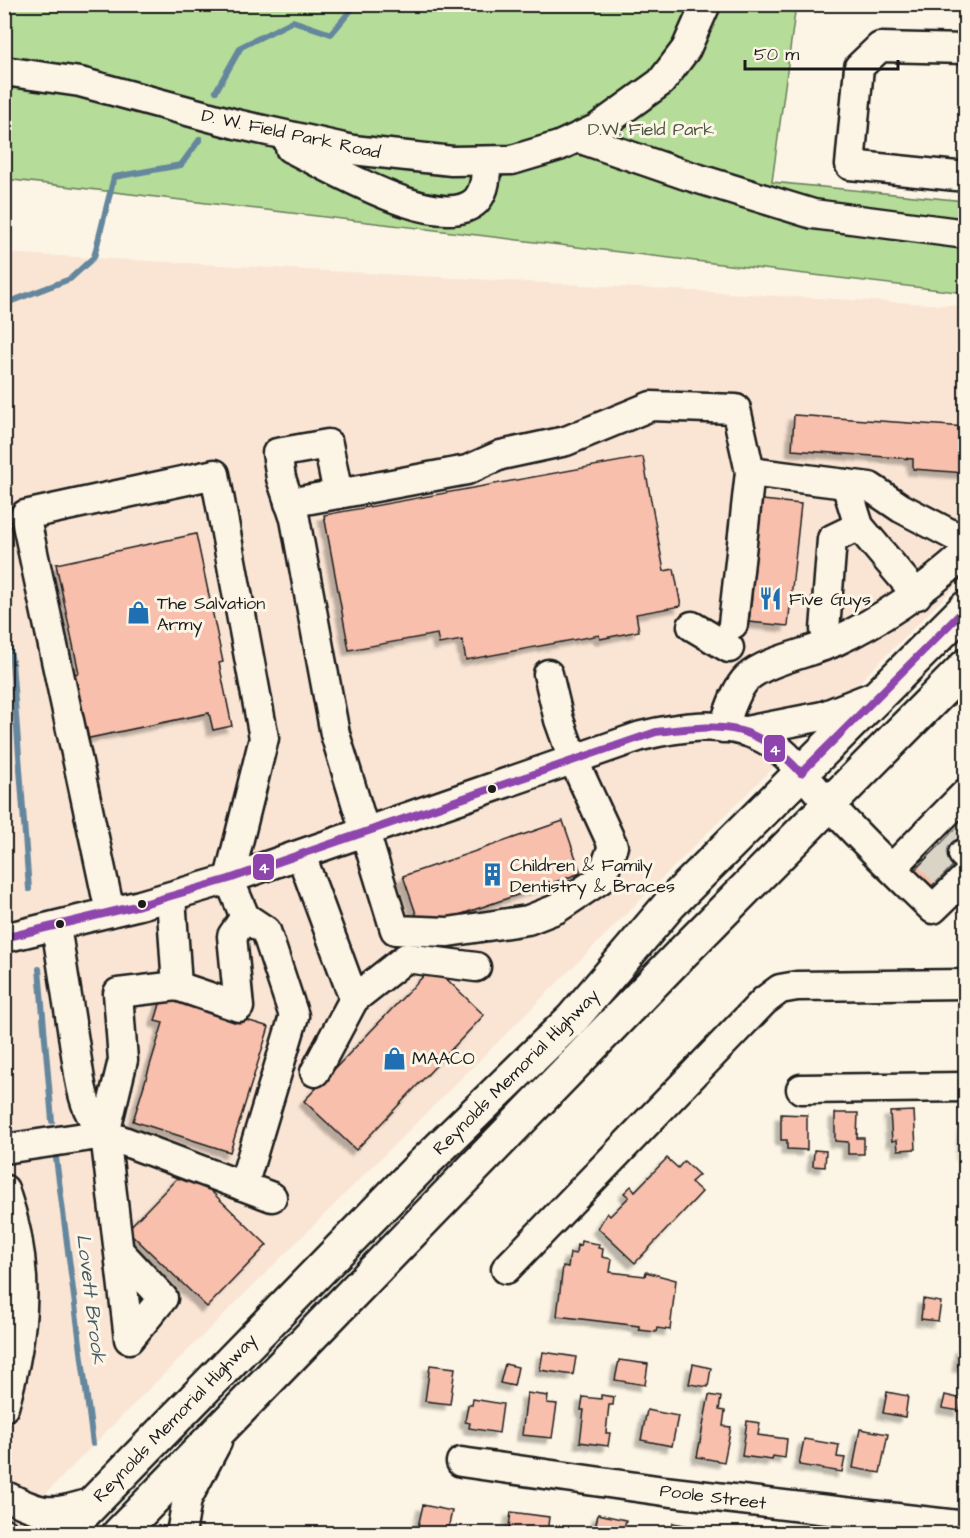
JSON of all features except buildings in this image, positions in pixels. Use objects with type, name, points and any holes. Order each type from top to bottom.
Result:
[{"type":"main road","name":"Reynolds Memorial Highway","points":[[63,1533],[421,1166],[573,1018],[642,934],[966,608]]},
{"type":"main road","name":"Reynolds Memorial Highway","points":[[119,1533],[828,804],[966,666]]},
{"type":"street","name":"D. W. Field Park Road","points":[[4,71],[80,82],[294,139],[391,156],[486,161],[533,155],[578,138],[614,118],[661,82],[686,49],[706,4]]},
{"type":"street","points":[[966,49],[880,47],[859,67],[850,165],[966,177]]},
{"type":"street","points":[[236,124],[378,192],[433,208],[450,210],[474,202],[485,185],[486,161]]},
{"type":"street","points":[[578,138],[813,214],[966,234]]},
{"type":"street","points":[[289,503],[467,470],[501,455],[566,441],[651,406],[736,409],[750,472],[731,636],[692,626]]},
{"type":"street","points":[[338,494],[328,444],[277,453],[281,478],[295,519],[335,734],[395,930],[448,932],[528,920],[556,909],[601,879],[613,846],[573,759],[559,720],[548,674]]},
{"type":"street","points":[[750,472],[870,488],[901,508],[966,542]]},
{"type":"street","points":[[110,912],[26,515],[215,474],[264,738],[229,879],[245,917],[266,931],[294,1016],[243,1186]]},
{"type":"street","points":[[846,484],[859,526],[916,595]]},
{"type":"street","points":[[831,643],[825,630],[832,539],[859,526]]},
{"type":"street","points":[[734,730],[746,679],[769,666],[831,643],[916,595],[966,553]]},
{"type":"street","points":[[734,730],[823,716],[881,693]]},
{"type":"street","points":[[4,938],[171,897],[366,833],[573,759],[656,732],[688,728],[734,730],[760,736],[779,749],[828,804],[933,909],[950,844]]},
{"type":"street","points":[[892,868],[950,844]]},
{"type":"street","points":[[301,855],[354,999]]},
{"type":"street","points":[[171,897],[177,986]]},
{"type":"street","points":[[119,1251],[105,1134],[123,1060],[118,993],[177,986],[239,1007],[232,936],[245,917]]},
{"type":"street","points":[[56,926],[85,1104],[92,1120],[105,1134],[272,1197]]},
{"type":"street","points":[[315,1072],[354,999],[406,958],[476,967]]},
{"type":"street","points":[[506,1269],[764,1001],[780,989],[966,984]]},
{"type":"street","points":[[801,1089],[966,1087]]},
{"type":"street","points":[[4,1149],[105,1134]]},
{"type":"street","points":[[4,1189],[15,1220],[24,1297],[19,1351],[4,1407]]},
{"type":"street","points":[[181,1533],[188,1499],[229,1420]]},
{"type":"street","name":"Poole Street","points":[[461,1462],[664,1491],[966,1526]]},
{"type":"street","points":[[4,1495],[31,1508],[57,1512],[94,1503]]},
{"type":"street","points":[[78,1533],[94,1503]]},
{"type":"street","points":[[31,1508],[43,1522],[48,1533]]},
{"type":"shaded area","points":[[4,253],[966,306],[965,577],[103,1435],[7,1534],[4,1533]]},
{"type":"green space","name":"D.W. Field Park","points":[[5,5],[796,5],[772,182],[965,201],[965,293],[5,179]]},
{"type":"waterway","name":"Lovett Brook","points":[[216,91],[241,47],[293,21],[331,34],[356,4]]},
{"type":"waterway","name":"Lovett Brook","points":[[4,304],[70,279],[94,257],[114,177],[181,165],[200,139]]},
{"type":"waterway","name":"Lovett Brook","points":[[4,618],[12,662],[29,889]]},
{"type":"waterway","name":"Lovett Brook","points":[[39,969],[52,1121]]},
{"type":"waterway","name":"Lovett Brook","points":[[56,1158],[93,1444]]},
{"type":"tunnel","points":[[947,838],[963,854]]},
{"type":"tunnel","points":[[929,857],[945,873]]},
{"type":"transit line","name":"4","points":[[4,938],[140,905],[229,879],[656,732],[719,728],[751,734],[783,755],[801,773],[966,608]]},
{"type":"place","name":"Five Guys","points":[[771,599]]},
{"type":"place","name":"The Salvation Army","points":[[139,613]]},
{"type":"place","name":"Children & Family Dentistry & Braces","points":[[492,875]]},
{"type":"place","name":"MAACO","points":[[394,1058]]}]
